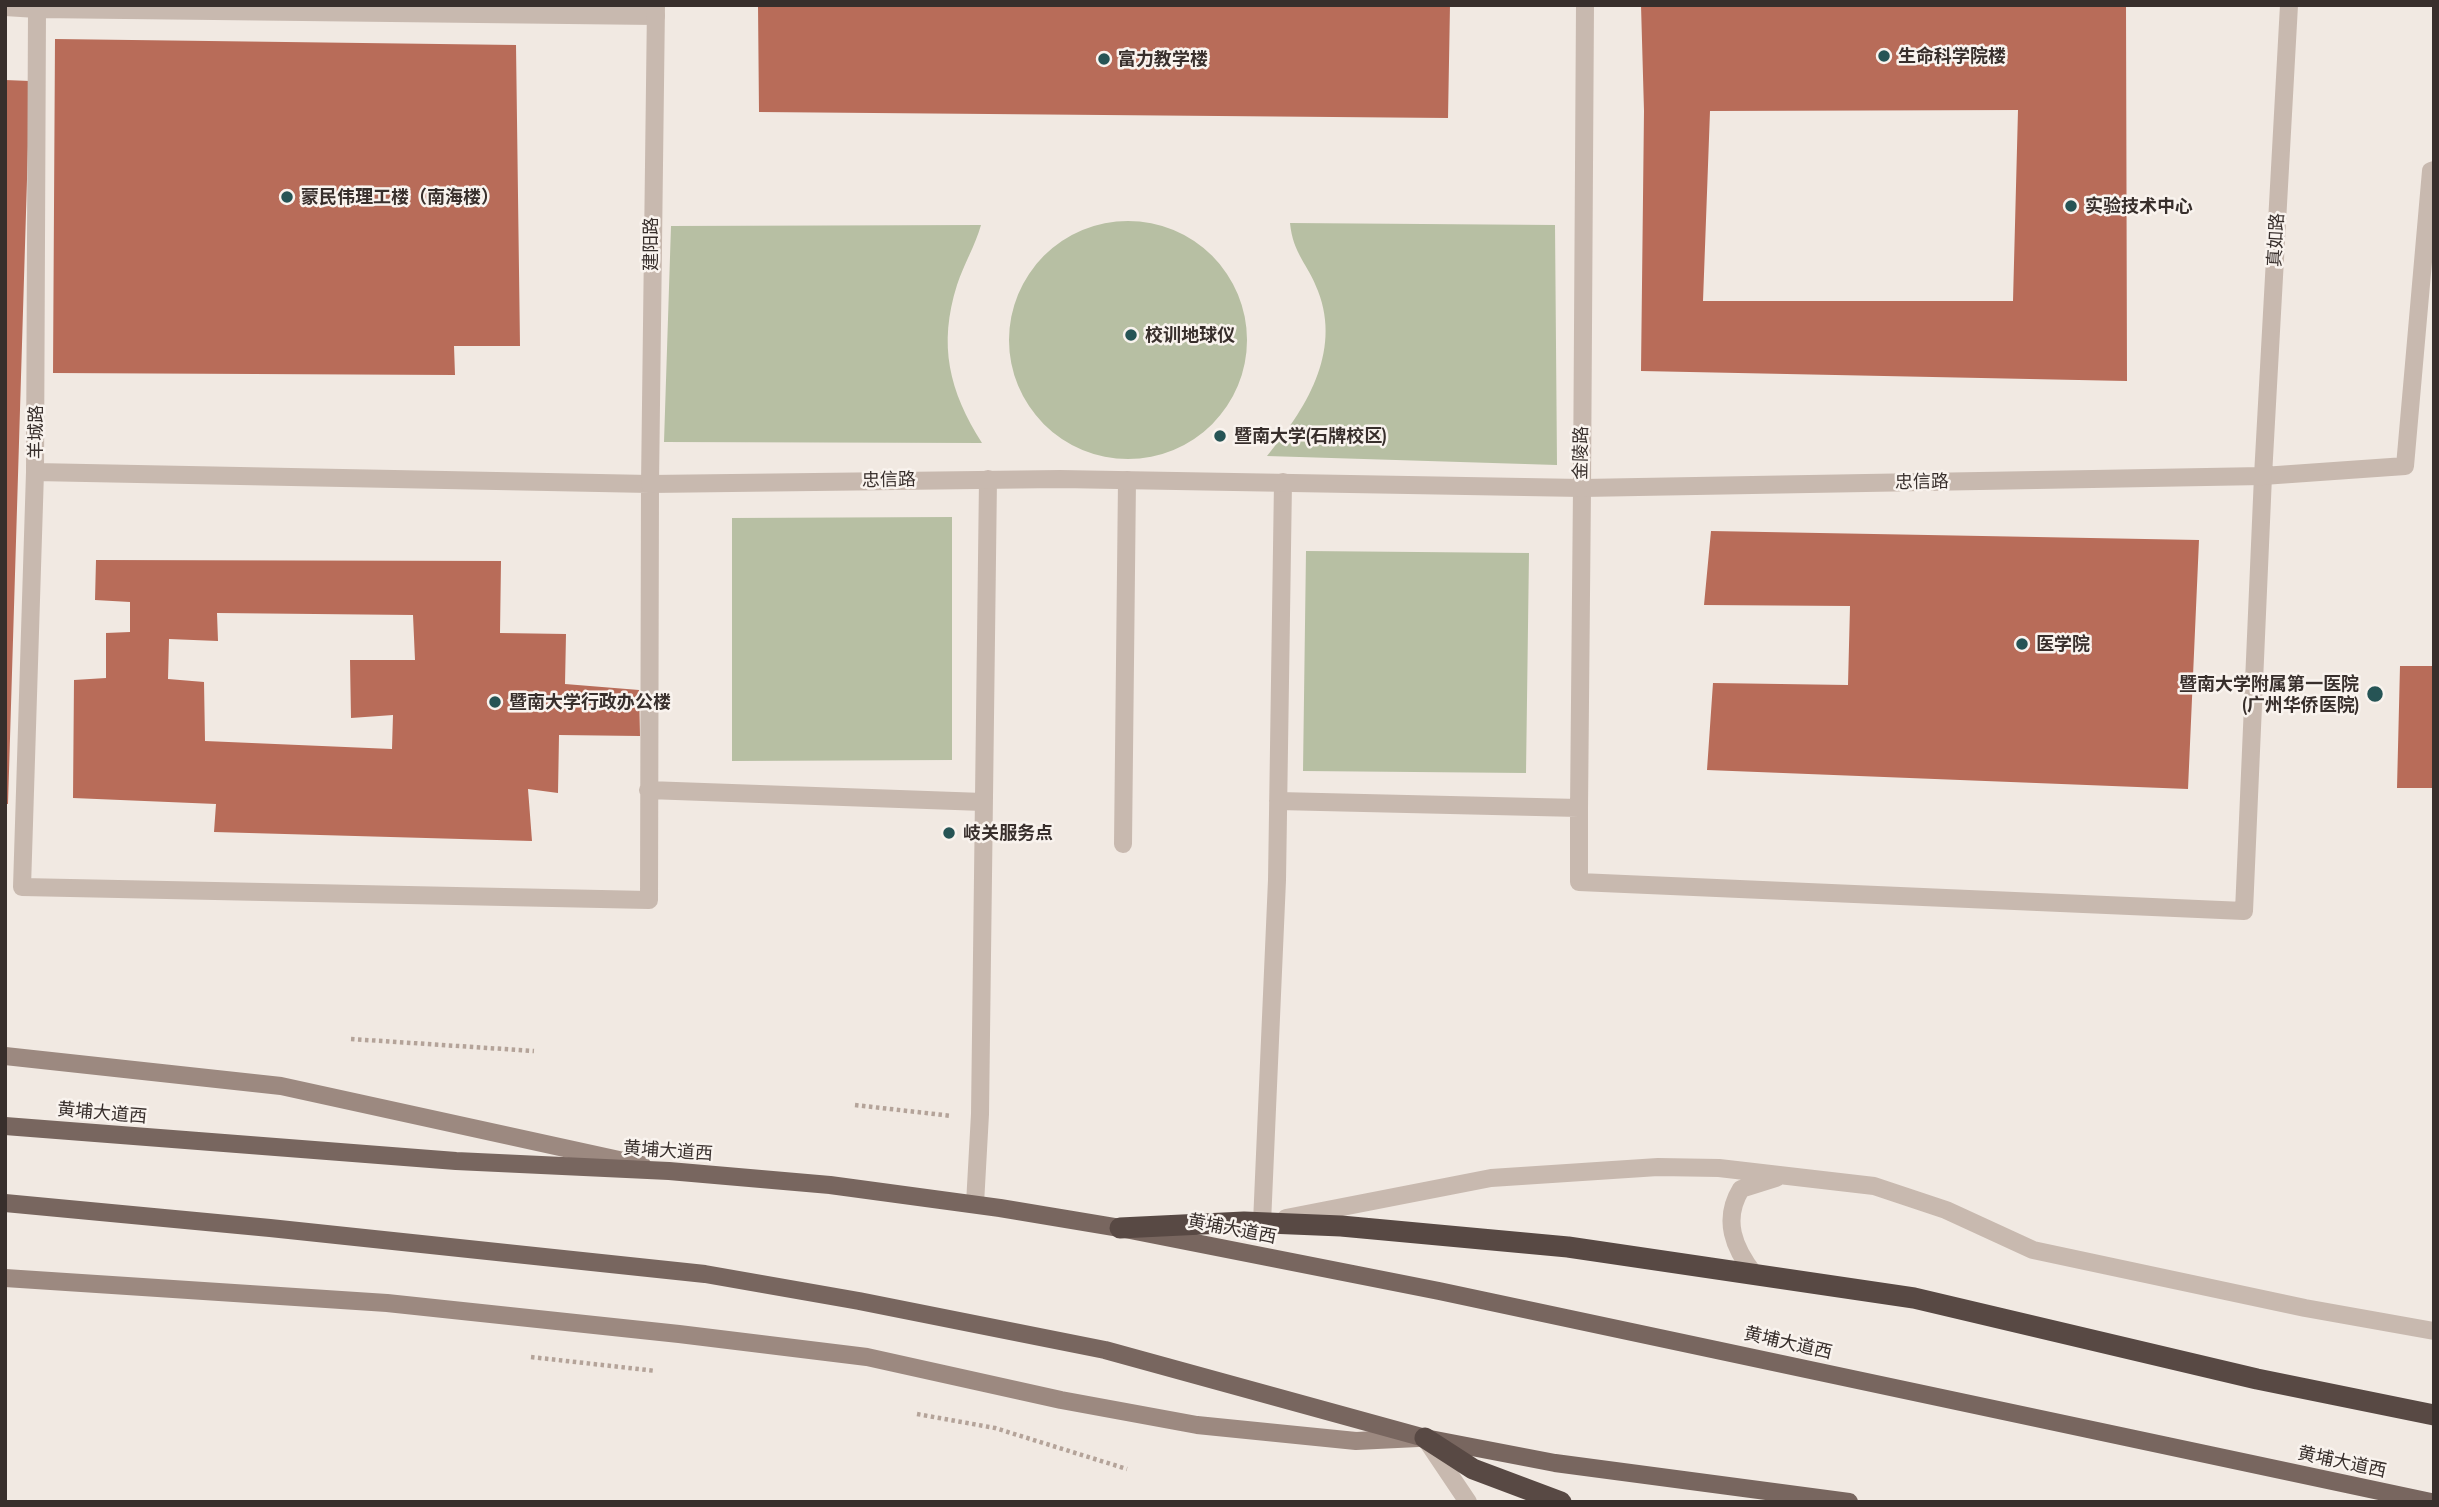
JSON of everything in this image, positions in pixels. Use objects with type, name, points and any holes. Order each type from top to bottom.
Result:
[{"type":"highway","points":[[1120,1228],[1262,1223],[1342,1226],[1568,1247],[1914,1298],[2257,1379],[2434,1415]]},
{"type":"highway","points":[[1425,1438],[1473,1469],[1561,1502]]},
{"type":"main road","points":[[5,1056],[281,1086],[669,1171]]},
{"type":"main road","name":"黄埔大道西","points":[[5,1126],[442,1160],[669,1171],[830,1185],[975,1204],[1120,1228],[1716,1349],[2431,1502]]},
{"type":"main road","points":[[5,1203],[492,1250],[755,1282],[1105,1350],[1425,1438],[1555,1463],[1849,1502]]},
{"type":"main road","points":[[5,1278],[387,1303],[666,1332],[867,1357],[1061,1400],[1196,1425],[1356,1441],[1425,1438]]},
{"type":"street","name":"金陵路","points":[[1127,480],[1581,488],[1585,5]]},
{"type":"street","name":"真如路","points":[[1579,808],[1579,882],[2244,911],[2263,475],[2289,5]]},
{"type":"street","points":[[5,7],[656,11]]},
{"type":"street","name":"羊城路","points":[[22,887],[35,472],[37,9]]},
{"type":"street","name":"建阳路","points":[[22,887],[649,900],[650,484],[656,11]]},
{"type":"street","name":"忠信路","points":[[1581,488],[2263,475],[2405,466],[2431,171],[2434,170]]},
{"type":"street","name":"忠信路","points":[[35,472],[650,484],[988,479],[1127,480]]},
{"type":"street","points":[[975,1204],[980,1114],[988,479]]},
{"type":"street","points":[[1123,845],[1127,480]]},
{"type":"street","points":[[1283,482],[1278,801],[1262,1223],[1491,1178],[1658,1167],[1719,1168],[1874,1186],[1946,1210],[2033,1250],[2305,1308],[2434,1331]]},
{"type":"street","points":[[1278,801],[1579,808],[1581,488]]},
{"type":"street","points":[[648,790],[983,803]]},
{"type":"street","points":[[1754,1274],[1737,1251],[1733,1202],[1741,1189],[1783,1176]]},
{"type":"street","points":[[1425,1438],[1468,1502]]},
{"type":"path","points":[[351,1039],[534,1051]]},
{"type":"path","points":[[855,1105],[953,1116]]},
{"type":"path","points":[[531,1357],[656,1371]]},
{"type":"path","points":[[917,1414],[995,1428],[1128,1469]]},
{"type":"green space","points":[[1116,221],[1140,221],[1163,226],[1184,235],[1204,248],[1220,264],[1242,305],[1247,340],[1245,363],[1238,386],[1220,416],[1204,432],[1163,454],[1140,459],[1116,459],[1093,454],[1072,445],[1052,432],[1036,416],[1014,375],[1009,352],[1009,328],[1014,305],[1023,284],[1036,264],[1052,248],[1093,226]]},
{"type":"green space","points":[[1290,223],[1555,225],[1557,465],[1267,456],[1306,400],[1316,379],[1325,336],[1324,314],[1318,291],[1298,251]]},
{"type":"green space","points":[[981,225],[951,307],[948,348],[950,367],[961,405],[982,443],[664,442],[671,226]]},
{"type":"green space","points":[[952,517],[952,760],[732,761],[732,518]]},
{"type":"green space","points":[[1306,551],[1529,553],[1526,773],[1303,771]]},
{"type":"building","name":"富力教学楼","points":[[758,5],[1450,5],[1448,118],[759,112]]},
{"type":"building","points":[[1641,5],[2126,5],[2127,381],[1641,371],[1644,111]],"holes":[[[2018,110],[2013,301],[1703,301],[1710,111]]]},
{"type":"building","name":"蒙民伟理工楼（南海楼）","points":[[55,39],[516,45],[520,346],[454,346],[455,375],[53,373]]},
{"type":"building","points":[[5,80],[30,81],[8,804],[5,804]]},
{"type":"building","name":"医学院","points":[[1711,531],[2199,540],[2188,789],[1707,770],[1713,683],[1848,685],[1850,606],[1704,605]]},
{"type":"building","name":"暨南大学行政办公楼","points":[[96,560],[501,561],[500,633],[566,634],[565,684],[639,690],[640,736],[559,735],[558,793],[528,789],[532,841],[214,832],[216,804],[73,798],[74,680],[106,678],[106,633],[130,632],[130,602],[95,600]],"holes":[[[217,613],[413,615],[415,660],[350,660],[351,718],[393,715],[392,749],[205,741],[204,682],[168,679],[169,639],[218,641]]]},
{"type":"building","points":[[2400,666],[2434,666],[2434,788],[2397,788]]},
{"type":"place","name":"生命科学院楼","points":[[1884,56]]},
{"type":"place","name":"富力教学楼","points":[[1104,59]]},
{"type":"place","name":"蒙民伟理工楼（南海楼）","points":[[287,197]]},
{"type":"place","name":"实验技术中心","points":[[2071,206]]},
{"type":"place","name":"校训地球仪","points":[[1131,335]]},
{"type":"place","name":"暨南大学(石牌校区)","points":[[1220,436]]},
{"type":"place","name":"医学院","points":[[2022,644]]},
{"type":"place","name":"暨南大学附属第一医院 (广州华侨医院)","points":[[2375,694]]},
{"type":"place","name":"暨南大学行政办公楼","points":[[495,702]]},
{"type":"place","name":"岐关服务点","points":[[949,833]]}]
